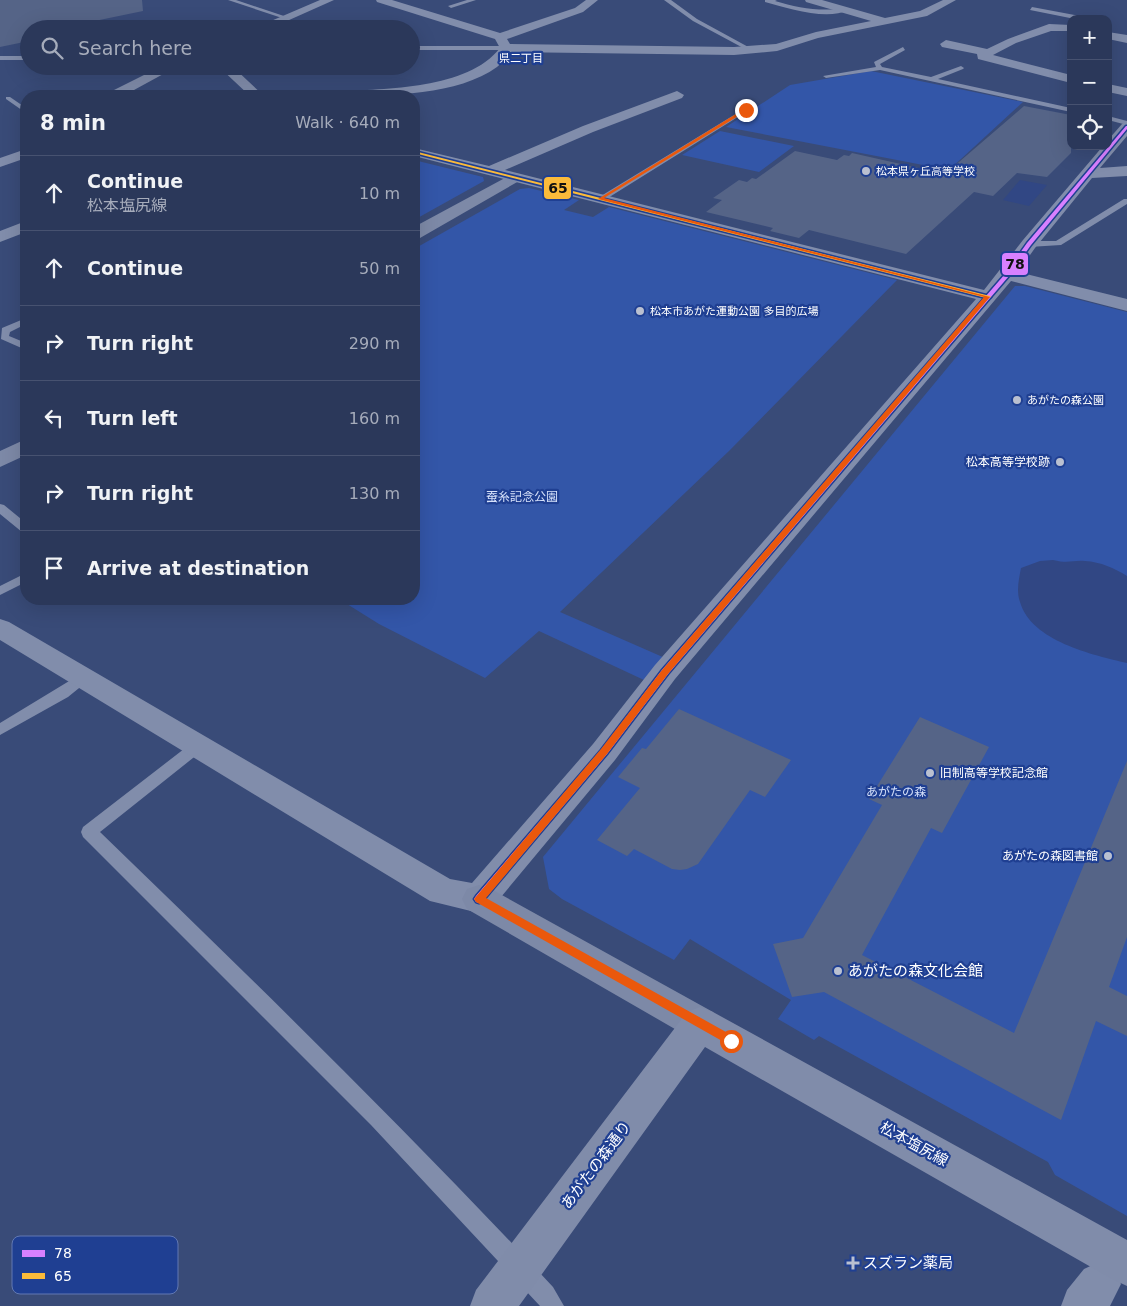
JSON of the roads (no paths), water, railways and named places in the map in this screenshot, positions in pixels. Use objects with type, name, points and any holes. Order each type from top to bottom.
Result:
[{"type":"main road","name":"あがたの森通り","points":[[492,1306],[700,1024]]},
{"type":"main road","name":"松本塩尻線","points":[[700,1024],[1103,1285]]},
{"type":"street","points":[[282,20],[329,0]]},
{"type":"street","points":[[384,0],[477,29],[503,43],[708,51],[750,50],[777,46],[816,35],[927,12],[951,0]]},
{"type":"street","points":[[406,90],[458,79],[480,71],[494,63],[503,43],[579,10],[593,0]]},
{"type":"street","points":[[810,0],[885,21]]},
{"type":"street","points":[[447,4],[471,6]]},
{"type":"street","points":[[477,29],[492,24]]},
{"type":"street","points":[[1067,28],[1049,27],[1037,34],[1012,40],[982,56],[1067,78]]},
{"type":"street","points":[[1112,46],[1124,38]]},
{"type":"street","points":[[946,44],[988,53]]},
{"type":"street","points":[[1041,71],[1063,62]]},
{"type":"street","points":[[125,90],[154,75]]},
{"type":"street","points":[[236,75],[251,90]]},
{"type":"street","points":[[1112,89],[1127,92]]},
{"type":"street","points":[[491,171],[588,129],[677,94]]},
{"type":"street","points":[[479,899],[604,752],[665,672],[1007,276],[1029,244],[1127,127]]},
{"type":"street","points":[[420,153],[988,297]]},
{"type":"street","points":[[0,163],[20,155]]},
{"type":"street","points":[[1087,174],[1127,172]]},
{"type":"street","points":[[420,231],[514,178]]},
{"type":"street","points":[[0,237],[20,229]]},
{"type":"street","points":[[1007,276],[1127,305]]},
{"type":"street","points":[[0,460],[20,449]]},
{"type":"street","points":[[0,628],[442,891],[479,899],[700,1024]]},
{"type":"lane","points":[[231,0],[287,18]]},
{"type":"lane","points":[[667,0],[695,20],[750,50]]},
{"type":"lane","points":[[774,0],[767,1],[802,11],[832,12],[845,10]]},
{"type":"lane","points":[[1031,10],[1039,4]]},
{"type":"lane","points":[[1031,10],[1067,16]]},
{"type":"lane","points":[[420,48],[503,43]]},
{"type":"lane","points":[[880,68],[876,63],[904,49]]},
{"type":"lane","points":[[0,58],[20,58]]},
{"type":"lane","points":[[826,76],[880,68],[1067,109]]},
{"type":"lane","points":[[929,80],[961,68]]},
{"type":"lane","points":[[8,98],[20,106]]},
{"type":"lane","points":[[600,199],[746,110]]},
{"type":"lane","points":[[1112,119],[1127,122]]},
{"type":"lane","points":[[1029,244],[1058,243],[1127,201]]},
{"type":"lane","points":[[20,324],[5,330],[4,337],[20,344]]},
{"type":"lane","points":[[0,508],[20,525]]},
{"type":"lane","points":[[0,591],[20,580]]},
{"type":"lane","points":[[0,730],[64,693],[84,677]]},
{"type":"lane","points":[[198,746],[89,832],[358,1096],[455,1196],[553,1306]]},
{"type":"place","name":"松本県ヶ丘高等学校","points":[[866,171]]},
{"type":"place","name":"松本市あがた運動公園 多目的広場","points":[[640,311]]},
{"type":"place","name":"あがたの森公園","points":[[1017,400]]},
{"type":"place","name":"松本高等学校跡","points":[[1060,462]]},
{"type":"place","name":"旧制高等学校記念館","points":[[930,773]]},
{"type":"place","name":"あがたの森図書館","points":[[1108,856]]},
{"type":"place","name":"あがたの森文化会館","points":[[838,971]]},
{"type":"place","name":"スズラン薬局","points":[[853,1263]]},
{"type":"district","name":"県二丁目","points":[[521,58]]},
{"type":"park label","name":"蚕糸記念公園","points":[[522,497]]},
{"type":"park label","name":"あがたの森","points":[[896,792]]}]
